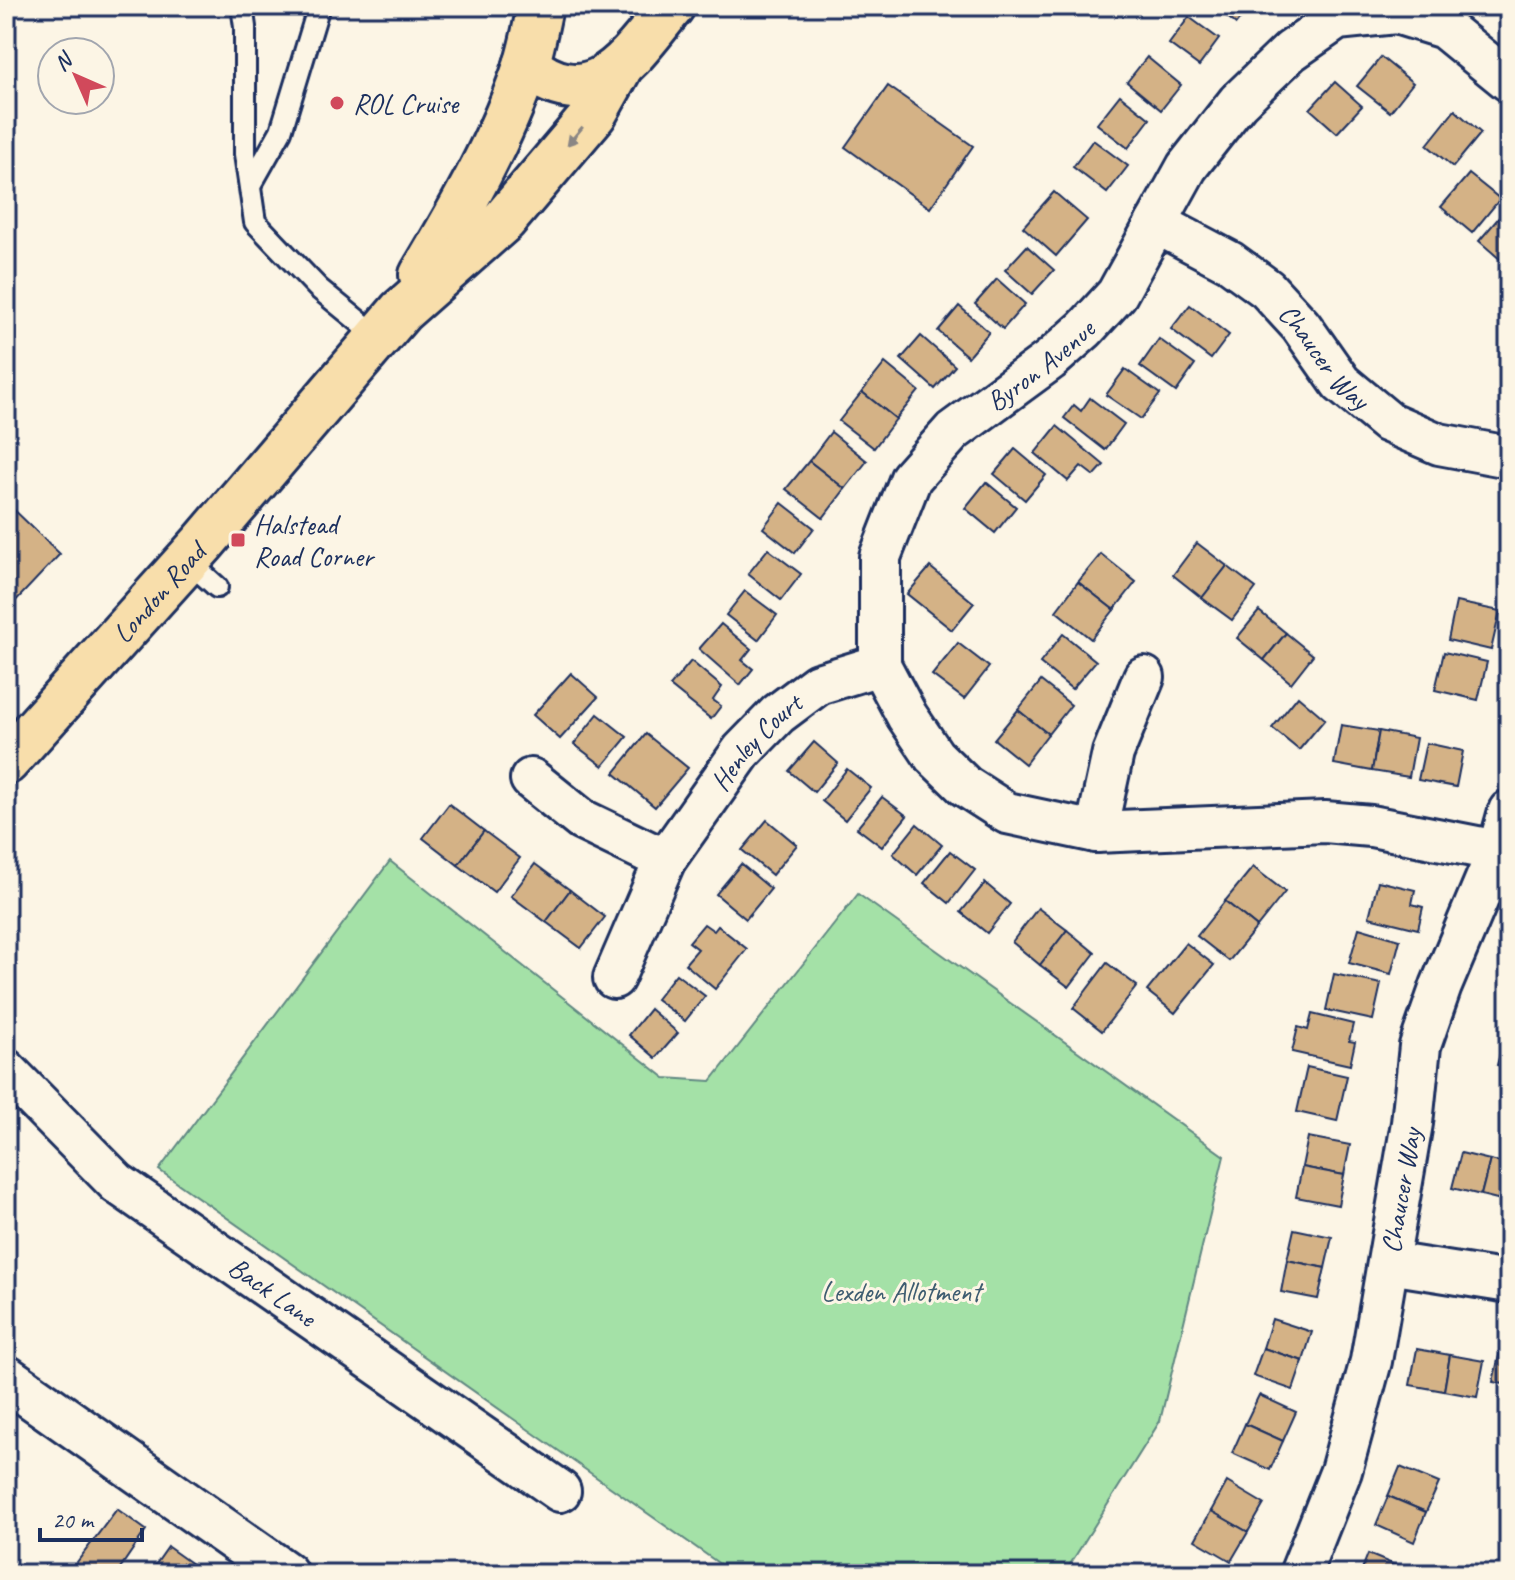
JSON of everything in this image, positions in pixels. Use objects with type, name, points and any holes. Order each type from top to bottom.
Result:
[{"type":"main road","name":"London Road","points":[[6,762],[202,574],[389,324],[470,196],[526,65],[540,6]]},
{"type":"main road","name":"London Road","points":[[389,324],[504,220],[594,114],[618,71],[672,6]]},
{"type":"main road","points":[[526,65],[557,85],[574,88],[591,85],[618,71]]},
{"type":"street","name":"Byron Avenue","points":[[1498,851],[1371,826],[1325,822],[1096,832],[1007,813],[965,786],[927,746],[880,665],[880,557],[911,478],[953,431],[1050,360],[1085,329],[1117,294],[1187,167],[1238,102],[1291,51],[1337,19],[1396,13],[1444,28],[1509,81]]},
{"type":"street","name":"Chaucer Way","points":[[1156,223],[1230,262],[1267,289],[1301,326],[1341,383],[1388,422],[1439,444],[1509,457]]},
{"type":"street","name":"Henley Court","points":[[614,978],[665,860],[742,751],[778,714],[818,684],[880,665]]},
{"type":"street","points":[[1096,832],[1113,753],[1144,677]]},
{"type":"street","points":[[531,779],[582,820],[665,860]]},
{"type":"street","name":"Chaucer Way","points":[[1300,1574],[1341,1471],[1371,1361],[1412,1123],[1420,1046],[1441,986],[1498,851],[1509,811]]},
{"type":"street","name":"Back Lane","points":[[6,1070],[117,1183],[560,1491]]},
{"type":"street","points":[[1389,1263],[1509,1282]]},
{"type":"street","points":[[6,1378],[285,1574]]},
{"type":"lane","points":[[242,6],[245,27],[245,154],[255,222],[318,288],[389,324]]},
{"type":"lane","points":[[250,186],[281,131],[319,6]]},
{"type":"green space","name":"Lexden Allotment","points":[[390,861],[665,1078],[711,1081],[858,894],[1224,1156],[1160,1421],[1064,1574],[734,1574],[159,1170]]},
{"type":"building","points":[[1214,6],[1250,6],[1236,24]]},
{"type":"building","points":[[1189,17],[1219,39],[1199,66],[1169,44]]},
{"type":"building","points":[[1147,57],[1181,85],[1161,110],[1127,82]]},
{"type":"building","points":[[1381,57],[1413,83],[1390,112],[1357,86]]},
{"type":"building","points":[[1335,82],[1362,106],[1337,133],[1310,109]]},
{"type":"building","points":[[888,86],[973,146],[930,208],[845,147]]},
{"type":"building","points":[[1120,95],[1150,119],[1128,148],[1097,124]]},
{"type":"building","points":[[1455,110],[1481,133],[1453,167],[1427,145]]},
{"type":"building","points":[[1093,140],[1128,166],[1107,193],[1073,167]]},
{"type":"building","points":[[1469,174],[1500,199],[1472,233],[1441,207]]},
{"type":"building","points":[[1054,192],[1087,220],[1056,256],[1023,227]]},
{"type":"building","points":[[1509,209],[1509,267],[1479,241]]},
{"type":"building","points":[[1027,246],[1054,270],[1032,294],[1005,270]]},
{"type":"building","points":[[997,279],[1025,304],[1003,329],[975,304]]},
{"type":"building","points":[[1190,305],[1229,335],[1211,359],[1171,329]]},
{"type":"building","points":[[959,306],[989,332],[968,357],[938,331]]},
{"type":"building","points":[[921,336],[955,366],[935,389],[901,359]]},
{"type":"building","points":[[1159,339],[1195,365],[1176,392],[1140,366]]},
{"type":"building","points":[[885,363],[919,391],[896,419],[862,392]]},
{"type":"building","points":[[1125,369],[1160,394],[1141,419],[1106,395]]},
{"type":"building","points":[[862,392],[896,419],[874,448],[839,421]]},
{"type":"building","points":[[1090,398],[1124,424],[1105,450],[1064,418],[1074,405],[1081,411]]},
{"type":"building","points":[[1057,426],[1104,465],[1094,476],[1081,466],[1068,481],[1035,453]]},
{"type":"building","points":[[831,432],[867,461],[845,489],[809,461]]},
{"type":"building","points":[[1015,449],[1046,475],[1025,500],[994,474]]},
{"type":"building","points":[[809,461],[845,489],[823,518],[786,489]]},
{"type":"building","points":[[986,482],[1016,507],[995,533],[965,508]]},
{"type":"building","points":[[6,502],[60,554],[10,607],[6,604]]},
{"type":"building","points":[[782,503],[814,528],[795,553],[763,528]]},
{"type":"building","points":[[1197,543],[1227,566],[1202,598],[1173,575]]},
{"type":"building","points":[[768,549],[801,574],[781,600],[748,574]]},
{"type":"building","points":[[1101,554],[1136,582],[1114,610],[1078,582]]},
{"type":"building","points":[[1227,566],[1256,588],[1232,620],[1202,598]]},
{"type":"building","points":[[930,567],[974,603],[952,630],[907,594]]},
{"type":"building","points":[[1078,582],[1114,610],[1091,639],[1056,611]]},
{"type":"building","points":[[745,591],[777,615],[758,640],[726,615]]},
{"type":"building","points":[[1456,602],[1500,611],[1491,650],[1448,640]]},
{"type":"building","points":[[1259,611],[1286,633],[1264,660],[1237,638]]},
{"type":"building","points":[[721,624],[751,649],[742,660],[753,669],[740,685],[699,649]]},
{"type":"building","points":[[1286,633],[1313,655],[1291,683],[1264,660]]},
{"type":"building","points":[[1063,634],[1096,661],[1072,689],[1040,663]]},
{"type":"building","points":[[958,643],[989,667],[964,699],[932,675]]},
{"type":"building","points":[[1444,652],[1487,662],[1478,700],[1435,690]]},
{"type":"building","points":[[691,661],[722,687],[713,700],[721,706],[711,719],[670,686]]},
{"type":"building","points":[[571,673],[598,697],[560,739],[533,715]]},
{"type":"building","points":[[1041,681],[1071,705],[1048,734],[1018,710]]},
{"type":"building","points":[[1298,696],[1325,719],[1299,750],[1272,728]]},
{"type":"building","points":[[1018,710],[1048,734],[1025,764],[994,739]]},
{"type":"building","points":[[598,714],[627,737],[603,766],[574,744]]},
{"type":"building","points":[[1341,725],[1379,731],[1372,771],[1334,764]]},
{"type":"building","points":[[1379,731],[1416,738],[1409,777],[1372,771]]},
{"type":"building","points":[[646,734],[688,768],[655,807],[614,773]]},
{"type":"building","points":[[814,742],[838,763],[814,792],[789,771]]},
{"type":"building","points":[[1426,743],[1463,751],[1456,787],[1418,780]]},
{"type":"building","points":[[847,769],[871,788],[845,820],[822,801]]},
{"type":"building","points":[[882,797],[907,816],[882,847],[857,828]]},
{"type":"building","points":[[449,804],[484,831],[458,865],[423,838]]},
{"type":"building","points":[[767,820],[797,845],[772,875],[742,850]]},
{"type":"building","points":[[917,824],[942,845],[917,875],[893,854]]},
{"type":"building","points":[[484,831],[520,858],[494,892],[458,865]]},
{"type":"building","points":[[950,851],[975,870],[949,903],[924,883]]},
{"type":"building","points":[[535,864],[570,890],[546,922],[511,896]]},
{"type":"building","points":[[741,864],[771,889],[746,919],[716,894]]},
{"type":"building","points":[[1253,867],[1285,892],[1257,927],[1225,901]]},
{"type":"building","points":[[1378,881],[1415,890],[1412,904],[1423,907],[1418,929],[1369,917]]},
{"type":"building","points":[[985,883],[1010,904],[987,933],[961,912]]},
{"type":"building","points":[[570,890],[605,917],[581,948],[546,922]]},
{"type":"building","points":[[1225,901],[1257,927],[1229,961],[1197,936]]},
{"type":"building","points":[[1038,908],[1067,930],[1040,965],[1012,942]]},
{"type":"building","points":[[704,924],[714,931],[718,926],[747,949],[715,989],[685,964],[698,949],[689,942]]},
{"type":"building","points":[[1359,928],[1400,940],[1391,974],[1349,963]]},
{"type":"building","points":[[1067,930],[1095,953],[1069,987],[1040,965]]},
{"type":"building","points":[[1186,943],[1214,965],[1175,1013],[1147,991]]},
{"type":"building","points":[[1107,963],[1137,986],[1102,1031],[1073,1008]]},
{"type":"building","points":[[676,974],[705,996],[685,1021],[656,999]]},
{"type":"building","points":[[1334,974],[1381,984],[1373,1020],[1326,1010]]},
{"type":"building","points":[[650,1009],[678,1033],[656,1058],[629,1035]]},
{"type":"building","points":[[1312,1014],[1353,1024],[1349,1041],[1355,1042],[1350,1065],[1292,1052],[1298,1027],[1308,1030]]},
{"type":"building","points":[[1505,1035],[1509,1036],[1509,1068],[1497,1065]]},
{"type":"building","points":[[1307,1067],[1347,1076],[1337,1121],[1297,1112]]},
{"type":"building","points":[[1308,1137],[1350,1145],[1344,1175],[1302,1167]]},
{"type":"building","points":[[1461,1153],[1490,1160],[1481,1195],[1452,1188]]},
{"type":"building","points":[[1490,1160],[1509,1164],[1509,1202],[1481,1195]]},
{"type":"building","points":[[1302,1167],[1344,1175],[1338,1205],[1296,1197]]},
{"type":"building","points":[[1294,1229],[1332,1237],[1325,1268],[1287,1260]]},
{"type":"building","points":[[1287,1260],[1325,1268],[1318,1299],[1281,1292]]},
{"type":"building","points":[[1272,1319],[1312,1332],[1303,1361],[1263,1348]]},
{"type":"building","points":[[1502,1342],[1509,1343],[1509,1385],[1493,1382]]},
{"type":"building","points":[[1263,1348],[1303,1361],[1293,1390],[1253,1376]]},
{"type":"building","points":[[1417,1349],[1450,1355],[1444,1391],[1410,1385]]},
{"type":"building","points":[[1450,1355],[1484,1361],[1477,1397],[1444,1391]]},
{"type":"building","points":[[1259,1395],[1296,1412],[1283,1441],[1245,1424]]},
{"type":"building","points":[[1245,1424],[1283,1441],[1270,1470],[1232,1453]]},
{"type":"building","points":[[1400,1467],[1439,1483],[1426,1512],[1388,1496]]},
{"type":"building","points":[[1227,1482],[1264,1504],[1248,1532],[1211,1511]]},
{"type":"building","points":[[1388,1496],[1426,1512],[1414,1542],[1376,1525]]},
{"type":"building","points":[[117,1509],[146,1530],[116,1574],[68,1574]]},
{"type":"building","points":[[1211,1511],[1248,1532],[1231,1561],[1195,1540]]},
{"type":"building","points":[[168,1547],[206,1574],[149,1574]]},
{"type":"building","points":[[1368,1554],[1407,1570],[1405,1574],[1360,1574]]},
{"type":"place","name":"ROL Cruise","points":[[337,103]]},
{"type":"place","name":"Halstead Road Corner","points":[[238,540]]}]
